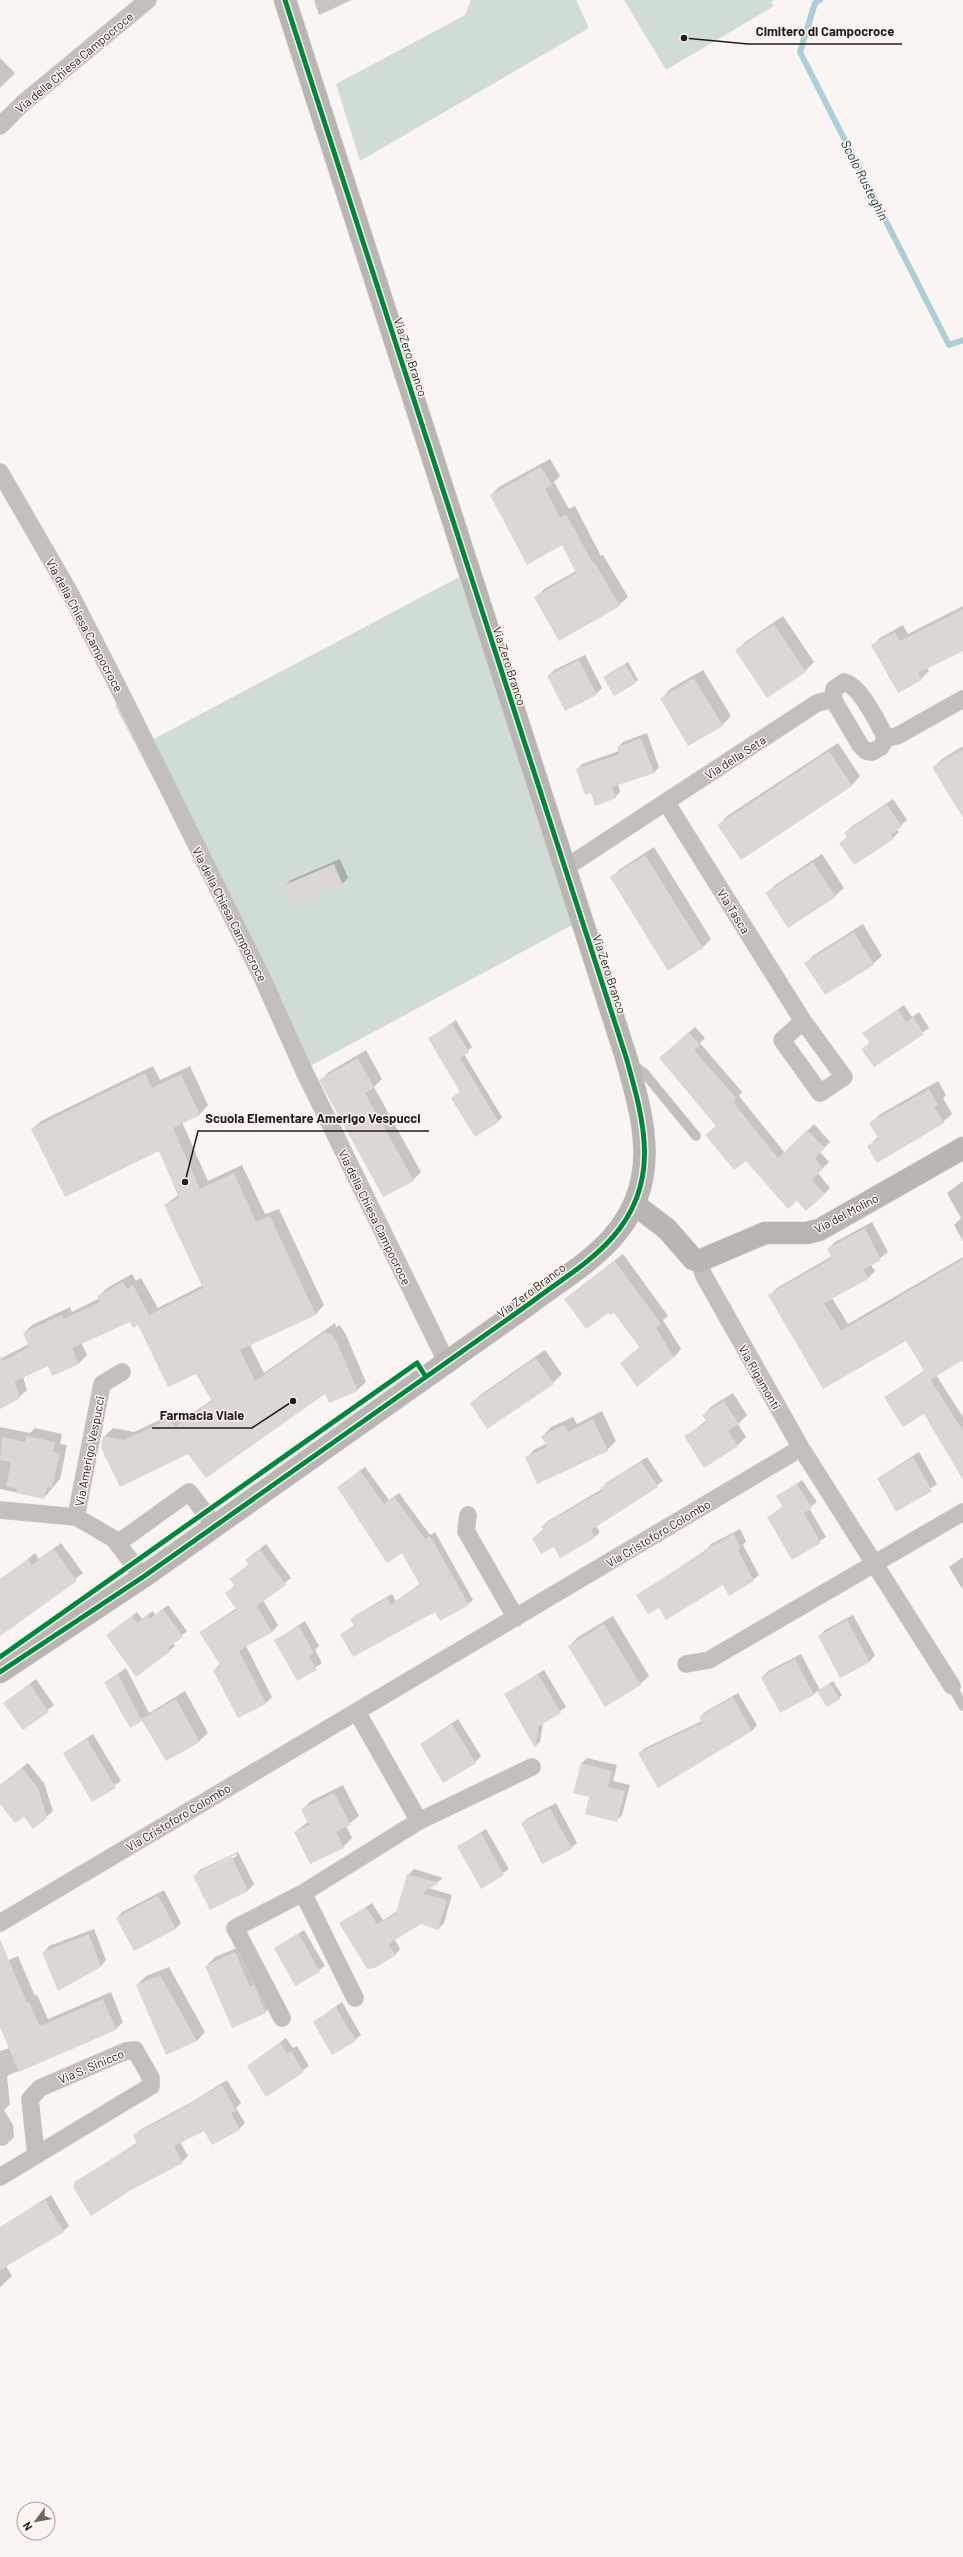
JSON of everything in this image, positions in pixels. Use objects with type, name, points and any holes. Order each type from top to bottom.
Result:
[{"type":"street","name":"Via della Chiesa Campocroce","points":[[0,126],[22,104],[148,0]]},
{"type":"street","name":"Via Zero Branco","points":[[0,1672],[143,1577],[446,1363],[590,1258],[612,1239],[634,1204],[643,1179],[646,1142],[639,1103],[629,1066],[285,0]]},
{"type":"street","name":"Via della Chiesa Campocroce","points":[[0,472],[70,593],[246,945],[292,1041],[305,1073],[446,1363]]},
{"type":"street","points":[[886,738],[858,691],[851,684],[844,682],[834,689],[833,699],[860,745],[866,751],[872,752],[880,747],[886,738],[897,736],[963,699]]},
{"type":"street","name":"Via della Seta","points":[[565,868],[817,703],[833,699]]},
{"type":"street","name":"Via Tasca","points":[[666,802],[802,1021]]},
{"type":"street","name":"Via del Molino","points":[[699,1261],[764,1233],[807,1233],[819,1230],[963,1148]]},
{"type":"street","points":[[634,1204],[667,1229],[692,1259],[699,1261]]},
{"type":"street","name":"Via Rigamonti","points":[[699,1261],[704,1276],[801,1448],[952,1686]]},
{"type":"street","name":"Via Amerigo Vespucci","points":[[76,1517],[102,1384],[122,1372]]},
{"type":"street","name":"Via Cristoforo Colombo","points":[[0,1923],[801,1448]]},
{"type":"street","points":[[118,1543],[189,1492],[215,1526]]},
{"type":"street","name":"Via Amerigo Vespucci","points":[[0,1510],[76,1517],[114,1539],[143,1577]]},
{"type":"street","points":[[686,1664],[708,1660],[963,1512]]},
{"type":"street","points":[[468,1515],[466,1531],[516,1618]]},
{"type":"street","points":[[357,1712],[419,1821]]},
{"type":"street","points":[[282,2018],[235,1928],[303,1894],[419,1821],[532,1767]]},
{"type":"street","points":[[303,1894],[354,1998]]},
{"type":"street","name":"Via S. Sinicco","points":[[0,2176],[36,2155],[151,2086],[151,2078],[135,2050],[119,2054],[40,2088],[34,2093],[30,2099],[36,2155]]},
{"type":"lane","points":[[629,1066],[635,1066],[645,1074],[696,1136]]},
{"type":"lane","points":[[952,1686],[963,1706]]},
{"type":"shaded area","points":[[471,0],[576,0],[589,28],[360,161],[336,84],[465,15]]},
{"type":"shaded area","points":[[624,0],[775,0],[771,2],[774,6],[666,70]]},
{"type":"shaded area","points":[[459,577],[574,924],[299,1072],[255,971],[115,706],[125,697],[150,741]]},
{"type":"building","points":[[541,467],[552,485],[545,489],[560,517],[566,514],[593,563],[594,562],[620,606],[559,641],[534,597],[576,573],[562,545],[527,565],[490,495]]},
{"type":"building","points":[[963,609],[963,651],[918,673],[922,680],[898,693],[871,645],[895,632],[900,641]]},
{"type":"building","points":[[774,624],[806,672],[767,698],[735,650]]},
{"type":"building","points":[[579,660],[597,695],[565,711],[547,676]]},
{"type":"building","points":[[625,664],[636,683],[614,696],[603,677]]},
{"type":"building","points":[[694,678],[723,726],[688,746],[660,698]]},
{"type":"building","points":[[641,738],[654,773],[612,787],[616,798],[595,806],[591,793],[585,795],[576,769],[619,754],[617,747]]},
{"type":"building","points":[[963,749],[963,818],[932,767]]},
{"type":"building","points":[[829,751],[852,786],[741,860],[717,825]]},
{"type":"building","points":[[887,804],[902,827],[891,834],[894,839],[854,865],[839,843],[847,838],[844,833]]},
{"type":"building","points":[[645,855],[703,948],[668,971],[610,877]]},
{"type":"building","points":[[813,862],[836,897],[788,928],[765,893]]},
{"type":"building","points":[[334,864],[343,885],[293,906],[284,885]]},
{"type":"building","points":[[854,932],[874,965],[825,995],[804,963]]},
{"type":"building","points":[[898,1009],[906,1022],[913,1017],[924,1034],[874,1067],[861,1049],[870,1043],[862,1033]]},
{"type":"building","points":[[452,1024],[469,1052],[460,1058],[499,1122],[475,1137],[451,1098],[460,1092],[428,1038]]},
{"type":"building","points":[[689,1032],[700,1045],[694,1050],[736,1098],[734,1103],[778,1158],[807,1130],[825,1148],[815,1158],[823,1169],[812,1180],[825,1194],[806,1211],[797,1201],[788,1209],[746,1161],[734,1170],[705,1135],[716,1126],[659,1058]]},
{"type":"building","points":[[358,1058],[374,1088],[365,1093],[414,1181],[383,1197],[319,1080]]},
{"type":"building","points":[[145,1073],[152,1088],[181,1074],[200,1115],[173,1128],[200,1189],[234,1173],[256,1222],[270,1216],[316,1315],[240,1350],[255,1381],[326,1331],[328,1334],[331,1333],[337,1343],[358,1391],[329,1403],[325,1394],[206,1478],[188,1454],[120,1487],[101,1448],[103,1436],[124,1440],[171,1418],[175,1427],[212,1401],[196,1374],[168,1387],[138,1325],[133,1328],[130,1322],[72,1348],[79,1364],[52,1376],[48,1366],[14,1382],[19,1393],[19,1399],[0,1409],[0,1355],[3,1361],[29,1347],[23,1333],[61,1315],[64,1319],[100,1302],[97,1296],[123,1282],[127,1289],[133,1285],[149,1315],[203,1288],[164,1205],[179,1198],[159,1151],[65,1197],[31,1129]]},
{"type":"building","points":[[929,1089],[938,1105],[934,1107],[944,1123],[877,1163],[867,1146],[879,1139],[869,1123]]},
{"type":"building","points":[[865,1228],[881,1260],[863,1270],[868,1279],[824,1303],[841,1331],[963,1259],[963,1360],[930,1380],[906,1341],[823,1389],[768,1295],[832,1258],[827,1249]]},
{"type":"building","points":[[615,1261],[661,1324],[656,1328],[674,1357],[637,1387],[620,1363],[640,1348],[614,1313],[610,1315],[608,1313],[586,1329],[564,1299]]},
{"type":"building","points":[[536,1358],[554,1384],[487,1429],[470,1403]]},
{"type":"building","points":[[925,1371],[963,1431],[963,1480],[924,1414],[903,1427],[884,1397]]},
{"type":"building","points":[[724,1401],[739,1424],[728,1431],[738,1446],[704,1468],[684,1436],[707,1422],[702,1415]]},
{"type":"building","points":[[593,1419],[608,1451],[537,1484],[525,1457],[547,1447],[541,1436],[564,1425],[568,1432]]},
{"type":"building","points":[[26,1436],[55,1442],[53,1452],[60,1453],[52,1488],[47,1487],[44,1499],[16,1493],[17,1489],[6,1486],[11,1462],[0,1460],[2,1437],[25,1442]]},
{"type":"building","points":[[913,1457],[932,1491],[896,1512],[877,1478]]},
{"type":"building","points":[[641,1461],[658,1487],[591,1530],[595,1538],[560,1558],[554,1547],[541,1554],[532,1538],[544,1531],[541,1526],[602,1491],[600,1488]]},
{"type":"building","points":[[360,1471],[384,1504],[394,1497],[425,1539],[430,1536],[469,1605],[440,1621],[435,1612],[353,1657],[340,1634],[354,1626],[350,1619],[387,1598],[391,1605],[420,1585],[402,1553],[387,1563],[337,1487]]},
{"type":"building","points":[[797,1484],[812,1508],[804,1513],[821,1543],[792,1560],[767,1517],[783,1507],[776,1496]]},
{"type":"building","points":[[734,1534],[741,1548],[738,1550],[754,1581],[729,1596],[723,1585],[666,1620],[659,1608],[648,1614],[636,1595],[705,1552],[704,1550]]},
{"type":"building","points":[[54,1549],[77,1581],[0,1636],[0,1579],[28,1559],[32,1565]]},
{"type":"building","points":[[260,1549],[286,1585],[257,1606],[272,1632],[239,1651],[266,1704],[238,1718],[213,1670],[221,1666],[199,1632],[237,1610],[225,1593],[235,1586],[229,1579],[249,1565],[245,1560]]},
{"type":"building","points":[[163,1609],[183,1637],[168,1648],[171,1651],[136,1677],[106,1635],[132,1616],[137,1623],[147,1615],[150,1619]]},
{"type":"building","points":[[847,1620],[870,1662],[840,1678],[818,1636]]},
{"type":"building","points":[[604,1624],[641,1685],[605,1707],[568,1646]]},
{"type":"building","points":[[299,1626],[314,1653],[309,1656],[317,1670],[297,1681],[274,1640]]},
{"type":"building","points":[[795,1659],[814,1695],[780,1713],[761,1677]]},
{"type":"building","points":[[118,1674],[142,1721],[130,1728],[104,1682]]},
{"type":"building","points":[[538,1674],[561,1713],[539,1726],[535,1748],[504,1694]]},
{"type":"building","points":[[830,1683],[840,1699],[827,1707],[817,1691]]},
{"type":"building","points":[[30,1684],[49,1712],[23,1730],[3,1703]]},
{"type":"building","points":[[733,1697],[752,1731],[658,1788],[638,1753],[702,1723],[699,1717]]},
{"type":"building","points":[[176,1699],[200,1742],[166,1761],[141,1719]]},
{"type":"building","points":[[452,1724],[476,1763],[443,1783],[420,1744]]},
{"type":"building","points":[[87,1739],[116,1788],[92,1802],[63,1753]]},
{"type":"building","points":[[581,1763],[612,1771],[608,1787],[625,1791],[617,1822],[585,1814],[589,1797],[573,1793]]},
{"type":"building","points":[[22,1768],[38,1788],[47,1818],[33,1829],[24,1817],[15,1823],[0,1804],[0,1785]]},
{"type":"building","points":[[334,1793],[351,1825],[336,1832],[344,1848],[310,1864],[294,1832],[309,1825],[301,1809]]},
{"type":"building","points":[[550,1808],[572,1849],[542,1864],[521,1823]]},
{"type":"building","points":[[481,1833],[504,1875],[481,1889],[457,1846]]},
{"type":"building","points":[[232,1857],[248,1891],[210,1910],[193,1876]]},
{"type":"building","points":[[407,1874],[439,1883],[422,1893],[447,1900],[438,1930],[421,1924],[388,1944],[396,1955],[375,1968],[367,1969],[339,1923],[366,1907],[377,1924],[396,1913]]},
{"type":"building","points":[[158,1895],[176,1929],[134,1951],[116,1918]]},
{"type":"building","points":[[89,1934],[101,1967],[58,1991],[42,1952]]},
{"type":"building","points":[[299,1934],[320,1972],[295,1986],[274,1948]]},
{"type":"building","points":[[0,1939],[27,2003],[29,2002],[40,2026],[103,1999],[116,2030],[19,2072],[0,2027]]},
{"type":"building","points":[[235,1952],[250,1987],[254,1985],[266,2013],[232,2028],[205,1966]]},
{"type":"building","points":[[160,1975],[197,2041],[166,2055],[136,1985]]},
{"type":"building","points":[[336,2007],[356,2041],[332,2055],[313,2022]]},
{"type":"building","points":[[280,2042],[287,2053],[291,2051],[304,2072],[266,2097],[247,2066]]},
{"type":"building","points":[[222,2085],[236,2110],[231,2113],[240,2130],[212,2145],[204,2131],[174,2146],[183,2163],[131,2190],[91,2216],[74,2189],[74,2182],[137,2144],[133,2135],[189,2105],[188,2104]]},
{"type":"building","points":[[45,2200],[64,2232],[0,2270],[0,2227]]},
{"type":"waterway","name":"Scolo Rusteghin","points":[[820,0],[815,3],[800,52],[949,345],[963,340]]},
{"type":"cycle path","points":[[0,1672],[143,1577],[583,1265],[612,1238],[628,1217],[638,1195],[643,1173],[643,1128],[633,1081],[626,1057],[285,0]]},
{"type":"cycle path","points":[[0,1657],[417,1363],[426,1377]]},
{"type":"place","name":"Cimitero di Campocroce","points":[[684,38]]},
{"type":"place","name":"Scuola Elementare Amerigo Vespucci","points":[[185,1182]]},
{"type":"place","name":"Farmacia Viale","points":[[293,1401]]}]
